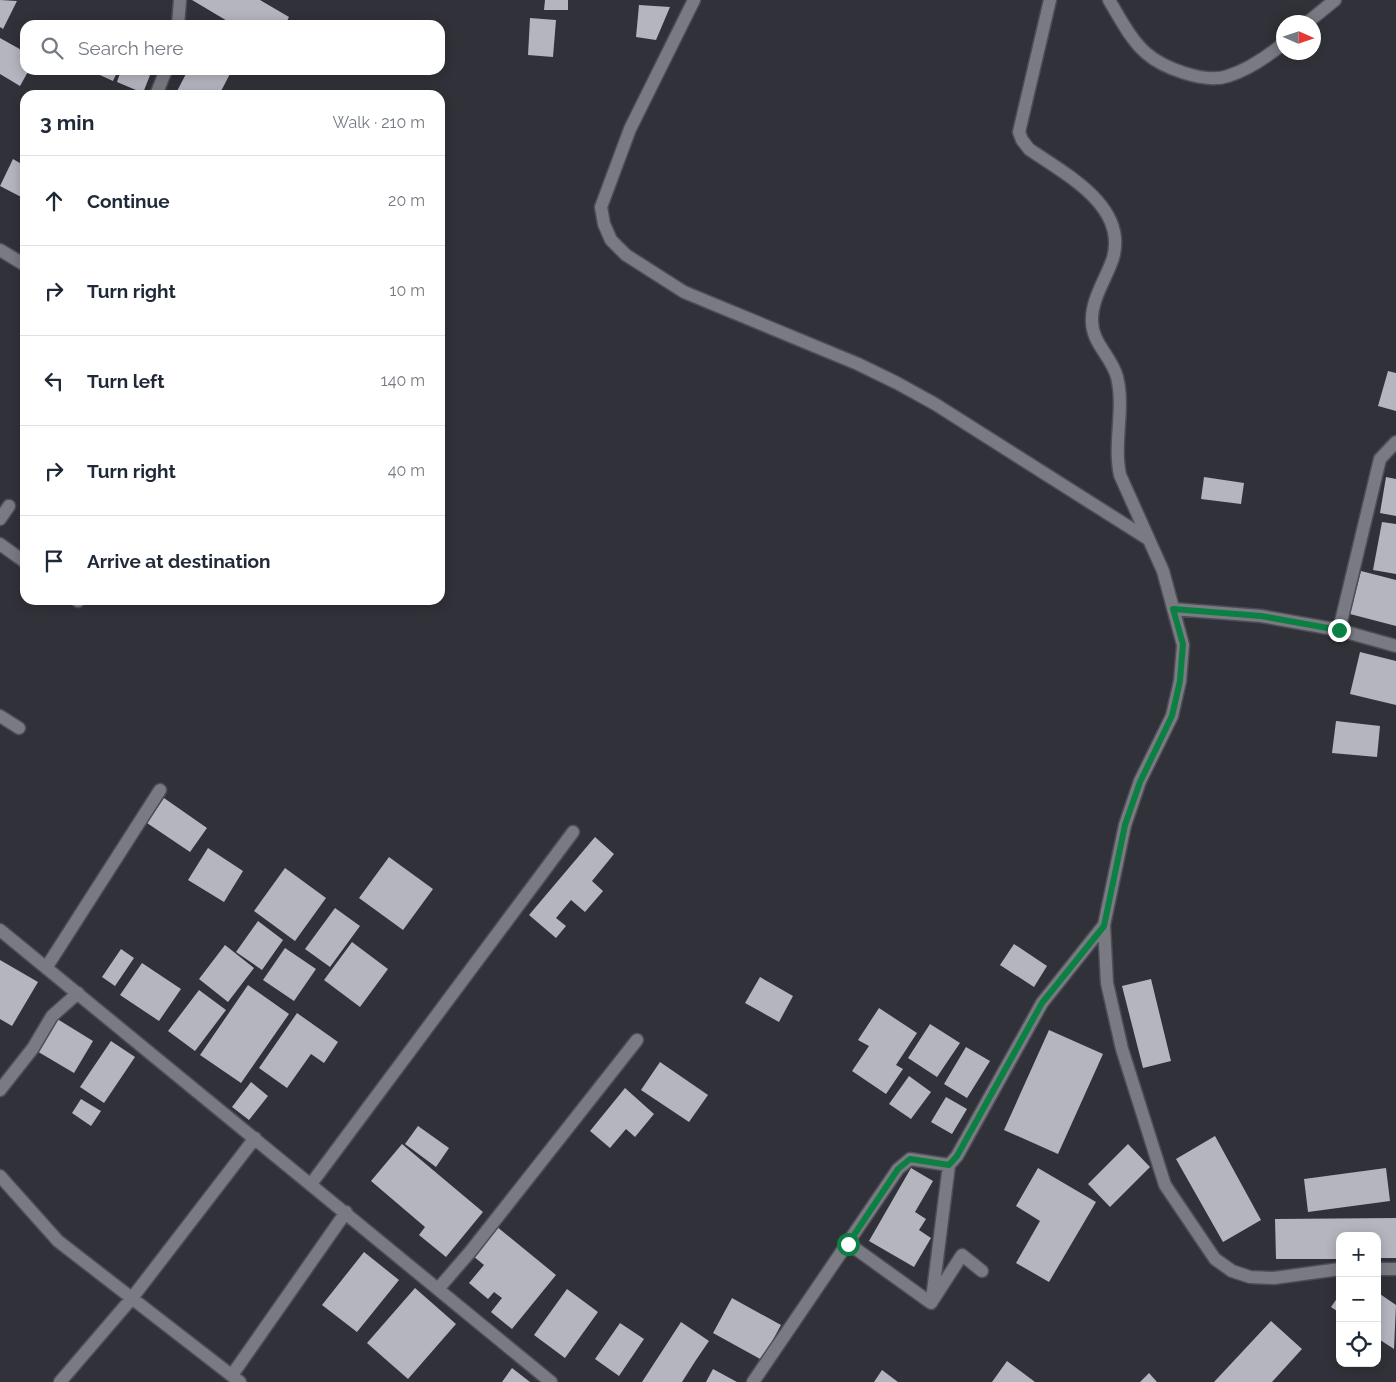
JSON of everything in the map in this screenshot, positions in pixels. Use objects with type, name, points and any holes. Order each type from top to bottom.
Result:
[{"type":"street","points":[[178,20],[180,0]]},
{"type":"street","points":[[694,0],[630,129],[601,207],[604,224],[610,240],[626,255],[684,292],[858,364],[935,404],[1148,540]]},
{"type":"street","points":[[1050,0],[1019,132],[1029,149],[1097,198],[1111,222],[1114,255],[1095,304],[1092,317],[1092,331],[1116,375],[1119,400],[1118,463],[1124,486],[1163,571],[1183,644],[1180,681],[1172,716],[1140,782],[1125,825],[1104,926],[1107,983],[1122,1049],[1165,1185],[1215,1260],[1232,1271],[1250,1277],[1274,1278],[1336,1270]]},
{"type":"street","points":[[1109,0],[1145,52],[1166,66],[1194,76],[1226,77],[1247,68],[1276,48]]},
{"type":"street","points":[[1317,15],[1335,0]]},
{"type":"street","points":[[158,90],[164,75]]},
{"type":"street","points":[[0,250],[20,262]]},
{"type":"street","points":[[1339,630],[1380,459],[1396,442]]},
{"type":"street","points":[[0,519],[9,506]]},
{"type":"street","points":[[0,544],[20,558]]},
{"type":"street","points":[[1173,609],[1261,616],[1339,630],[1396,646]]},
{"type":"street","points":[[0,716],[19,728]]},
{"type":"street","points":[[46,968],[160,790]]},
{"type":"street","points":[[311,1184],[573,832]]},
{"type":"street","points":[[931,1303],[949,1165],[957,1156],[1042,1003],[1104,926]]},
{"type":"street","points":[[0,930],[551,1382]]},
{"type":"street","points":[[0,1090],[33,1048],[52,1016],[78,993]]},
{"type":"street","points":[[438,1289],[470,1252],[637,1040]]},
{"type":"street","points":[[60,1382],[132,1298],[255,1138]]},
{"type":"street","points":[[753,1382],[906,1160],[918,1159],[949,1165]]},
{"type":"street","points":[[0,1176],[58,1241],[236,1378],[346,1212]]},
{"type":"street","points":[[848,1244],[931,1303]]},
{"type":"street","points":[[931,1303],[962,1256],[982,1271]]},
{"type":"street","points":[[1381,1269],[1396,1269]]},
{"type":"building","points":[[0,0],[17,1],[3,29],[0,27]]},
{"type":"building","points":[[192,0],[260,0],[289,17],[288,20],[226,20]]},
{"type":"building","points":[[545,0],[568,0],[568,10],[544,10]]},
{"type":"building","points":[[639,5],[670,7],[656,40],[636,37]]},
{"type":"building","points":[[530,18],[556,20],[553,57],[528,55]]},
{"type":"building","points":[[0,38],[20,49],[20,75],[26,75],[20,86],[0,74]]},
{"type":"building","points":[[100,75],[116,75],[113,81]]},
{"type":"building","points":[[119,75],[150,75],[144,90],[136,90],[117,82]]},
{"type":"building","points":[[185,75],[229,75],[222,90],[178,90]]},
{"type":"building","points":[[13,159],[20,163],[20,196],[0,186]]},
{"type":"building","points":[[1388,371],[1396,373],[1396,411],[1378,406]]},
{"type":"building","points":[[1204,477],[1244,483],[1241,504],[1201,499]]},
{"type":"building","points":[[1386,477],[1396,479],[1396,516],[1380,513]]},
{"type":"building","points":[[1382,522],[1396,524],[1396,574],[1373,570]]},
{"type":"building","points":[[1361,571],[1396,580],[1396,626],[1350,614]]},
{"type":"building","points":[[1360,652],[1396,661],[1396,705],[1350,694]]},
{"type":"building","points":[[1336,721],[1380,726],[1377,757],[1332,753]]},
{"type":"building","points":[[164,798],[207,828],[190,852],[147,823]]},
{"type":"building","points":[[595,837],[614,854],[592,881],[603,891],[585,912],[571,900],[556,918],[566,926],[556,938],[529,915]]},
{"type":"building","points":[[208,848],[243,871],[224,902],[188,880]]},
{"type":"building","points":[[389,857],[433,889],[403,930],[359,898]]},
{"type":"building","points":[[285,868],[326,898],[295,941],[254,911]]},
{"type":"building","points":[[335,908],[360,926],[330,967],[305,949]]},
{"type":"building","points":[[258,921],[283,940],[262,970],[236,952]]},
{"type":"building","points":[[352,942],[388,969],[360,1007],[324,980]]},
{"type":"building","points":[[1014,944],[1047,966],[1034,987],[1000,965]]},
{"type":"building","points":[[225,945],[254,968],[228,1002],[199,979]]},
{"type":"building","points":[[285,948],[316,969],[294,1001],[263,980]]},
{"type":"building","points":[[121,949],[134,958],[115,986],[102,977]]},
{"type":"building","points":[[0,960],[38,982],[12,1026],[0,1019]]},
{"type":"building","points":[[142,963],[181,989],[159,1021],[120,995]]},
{"type":"building","points":[[760,977],[793,996],[779,1022],[745,1003]]},
{"type":"building","points":[[1151,979],[1171,1061],[1143,1068],[1122,986]]},
{"type":"building","points":[[248,985],[289,1014],[241,1083],[200,1055]]},
{"type":"building","points":[[199,990],[226,1010],[195,1051],[168,1031]]},
{"type":"building","points":[[879,1008],[917,1033],[896,1065],[903,1069],[886,1094],[852,1071],[869,1046],[858,1040]]},
{"type":"building","points":[[297,1013],[338,1042],[324,1063],[311,1054],[287,1088],[259,1068]]},
{"type":"building","points":[[54,1017],[93,1041],[74,1073],[35,1050]]},
{"type":"building","points":[[930,1024],[960,1043],[937,1077],[908,1058]]},
{"type":"building","points":[[1049,1030],[1103,1054],[1058,1154],[1004,1130]]},
{"type":"building","points":[[111,1041],[135,1057],[104,1103],[80,1087]]},
{"type":"building","points":[[966,1047],[990,1061],[967,1098],[944,1084]]},
{"type":"building","points":[[660,1062],[708,1095],[689,1122],[641,1090]]},
{"type":"building","points":[[909,1076],[931,1092],[911,1119],[889,1104]]},
{"type":"building","points":[[251,1082],[268,1096],[249,1120],[232,1107]]},
{"type":"building","points":[[625,1088],[654,1114],[635,1137],[626,1129],[610,1148],[590,1131]]},
{"type":"building","points":[[946,1097],[967,1109],[952,1134],[931,1122]]},
{"type":"building","points":[[81,1099],[101,1111],[91,1126],[72,1113]]},
{"type":"building","points":[[418,1126],[449,1148],[436,1167],[405,1144]]},
{"type":"building","points":[[1215,1136],[1261,1220],[1223,1242],[1176,1159]]},
{"type":"building","points":[[402,1144],[483,1212],[446,1257],[419,1235],[425,1227],[371,1181]]},
{"type":"building","points":[[1128,1144],[1150,1167],[1110,1207],[1088,1184]]},
{"type":"building","points":[[911,1168],[933,1181],[915,1212],[926,1219],[919,1230],[931,1238],[914,1267],[869,1241]]},
{"type":"building","points":[[1038,1168],[1096,1202],[1049,1282],[1016,1263],[1040,1221],[1016,1206]]},
{"type":"building","points":[[1386,1168],[1390,1201],[1308,1212],[1304,1179]]},
{"type":"building","points":[[1396,1218],[1396,1258],[1381,1258],[1381,1232],[1336,1232],[1336,1259],[1276,1259],[1275,1219]]},
{"type":"building","points":[[496,1226],[556,1275],[512,1329],[491,1312],[502,1298],[494,1292],[488,1299],[469,1283],[484,1265],[473,1256]]},
{"type":"building","points":[[364,1252],[399,1280],[357,1332],[322,1305]]},
{"type":"building","points":[[415,1288],[456,1324],[408,1379],[367,1343]]},
{"type":"building","points":[[567,1289],[598,1312],[565,1358],[534,1335]]},
{"type":"building","points":[[1381,1295],[1396,1305],[1394,1349],[1381,1341]]},
{"type":"building","points":[[732,1298],[781,1325],[762,1360],[713,1333]]},
{"type":"building","points":[[1336,1300],[1336,1310],[1331,1307]]},
{"type":"building","points":[[1271,1321],[1302,1349],[1272,1382],[1214,1382]]},
{"type":"building","points":[[681,1322],[709,1341],[682,1382],[642,1382]]},
{"type":"building","points":[[620,1323],[644,1339],[619,1376],[595,1359]]},
{"type":"building","points":[[1007,1361],[1035,1382],[992,1382]]},
{"type":"building","points":[[512,1368],[530,1382],[502,1382]]},
{"type":"building","points":[[713,1369],[737,1382],[706,1382]]},
{"type":"building","points":[[882,1370],[898,1382],[874,1382]]},
{"type":"building","points":[[1149,1373],[1157,1382],[1140,1382]]},
{"type":"route","points":[[848,1244],[906,1160],[918,1159],[949,1165],[957,1156],[1042,1003],[1104,926],[1125,825],[1140,782],[1172,716],[1180,681],[1183,644],[1173,609],[1261,616],[1339,630]]}]
